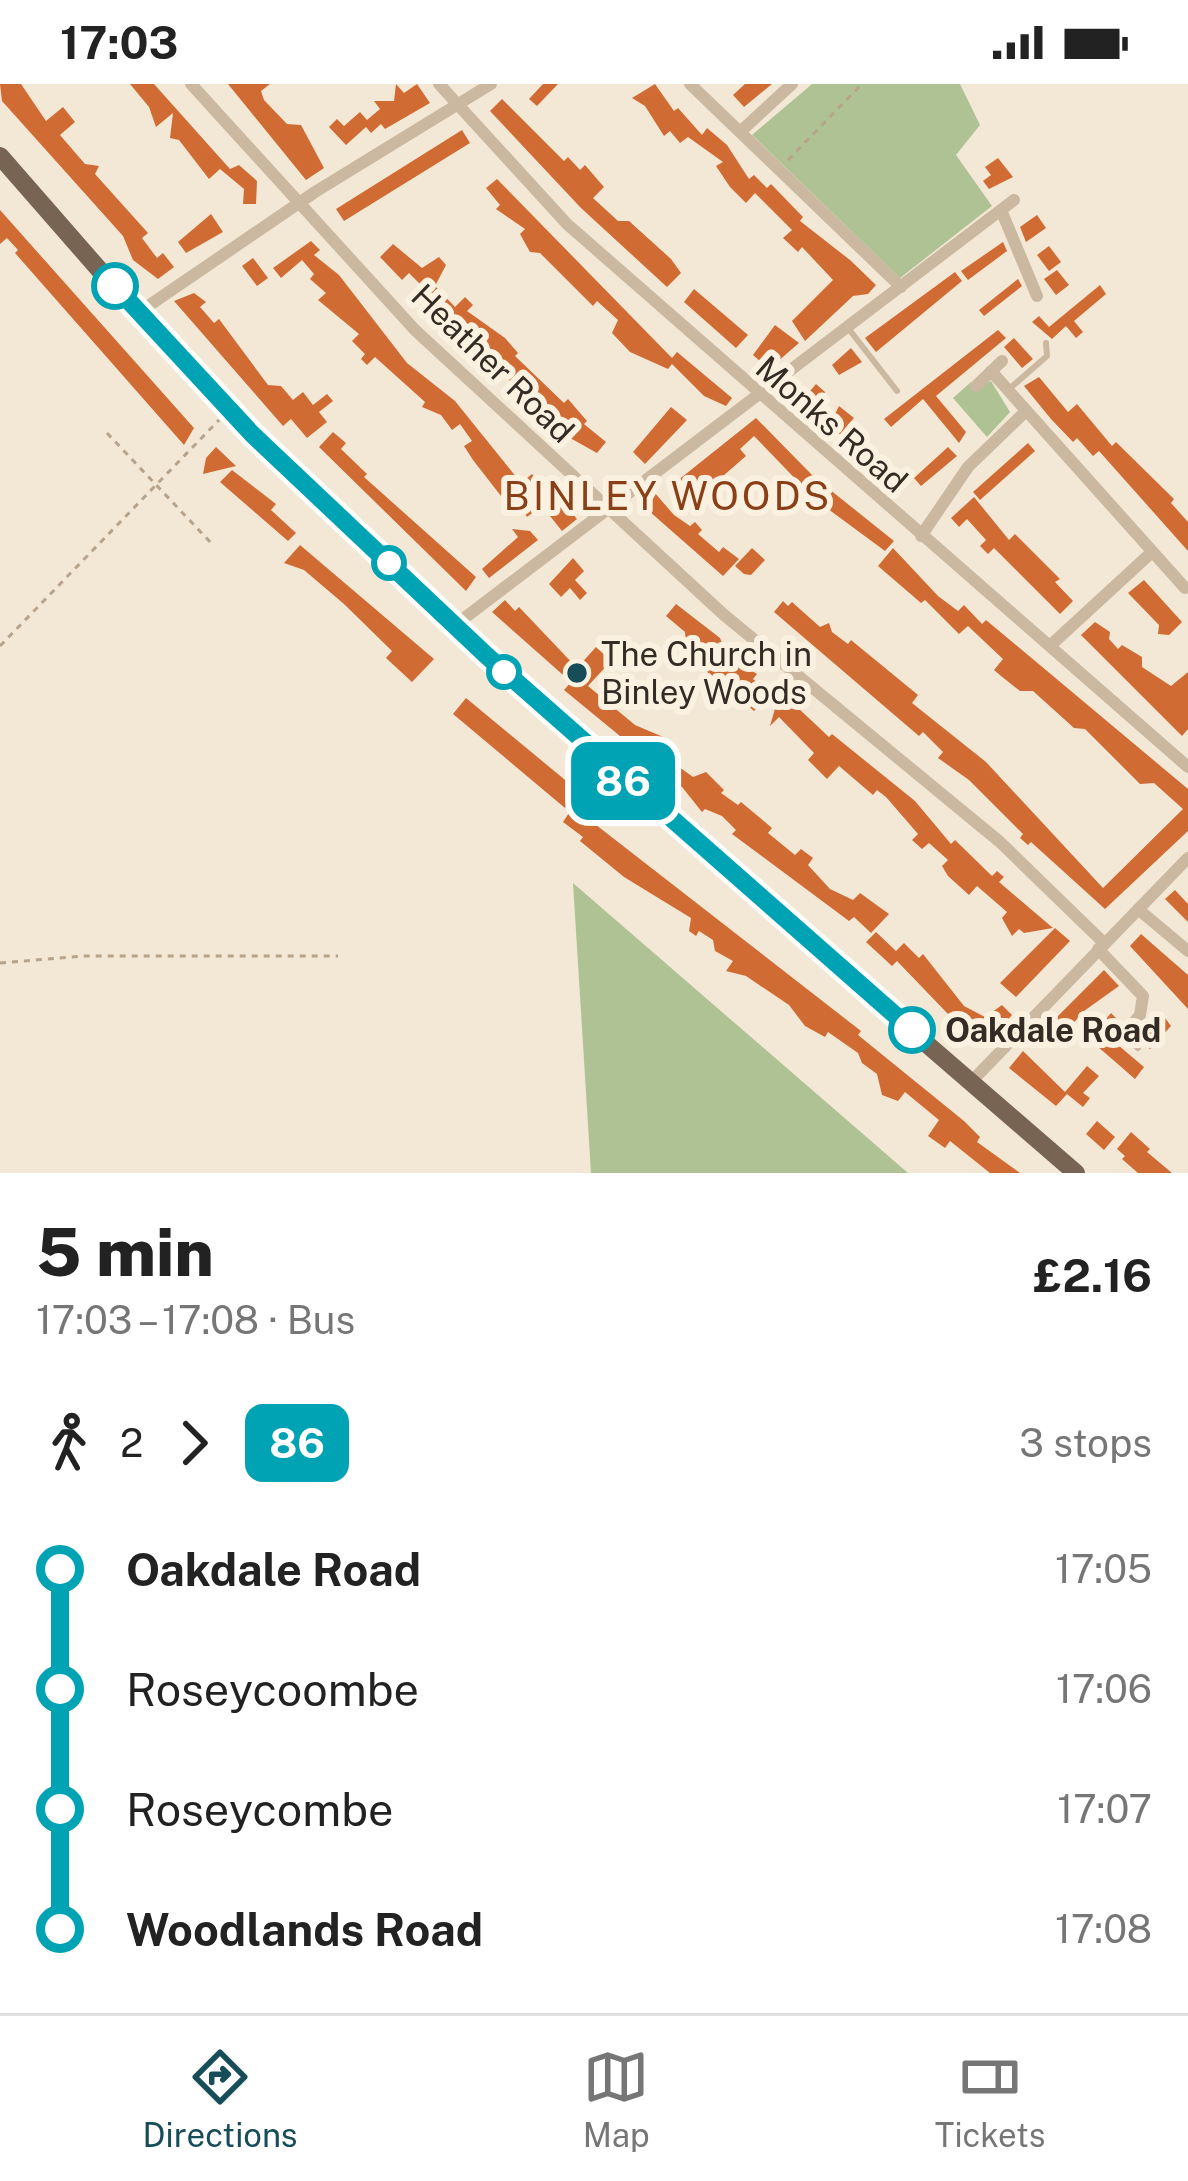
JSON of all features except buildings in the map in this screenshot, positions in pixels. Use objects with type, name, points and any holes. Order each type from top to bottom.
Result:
[{"type":"main road","points":[[0,156],[229,410],[454,626],[604,764],[1076,1173]]},
{"type":"street","name":"Heather Road","points":[[191,84],[415,330],[723,614],[1000,842],[1143,996],[1140,1015],[1121,1032]]},
{"type":"street","name":"Monks Road","points":[[440,84],[567,224],[759,397],[1186,762]]},
{"type":"street","points":[[138,313],[298,204],[491,84]]},
{"type":"street","points":[[690,84],[901,286]]},
{"type":"street","points":[[740,132],[792,84]]},
{"type":"street","points":[[454,626],[1014,200]]},
{"type":"street","points":[[1000,211],[1036,296]]},
{"type":"street","points":[[976,386],[996,366],[1006,391],[1024,413],[1183,591]]},
{"type":"street","points":[[921,536],[968,467],[1024,413]]},
{"type":"street","points":[[1052,644],[1152,552]]},
{"type":"street","points":[[970,1083],[1188,858]]},
{"type":"street","points":[[1138,909],[1188,951]]},
{"type":"lane","points":[[848,328],[897,391]]},
{"type":"lane","points":[[1006,391],[1047,356],[1046,343]]},
{"type":"lane","points":[[1121,1032],[1138,1048]]},
{"type":"path","points":[[778,170],[862,84]]},
{"type":"path","points":[[0,646],[229,410]]},
{"type":"path","points":[[107,434],[213,544]]},
{"type":"path","points":[[0,962],[85,956],[338,956]]},
{"type":"green space","points":[[812,84],[960,84],[980,125],[956,155],[992,206],[900,278],[752,135]]},
{"type":"green space","points":[[991,381],[1010,412],[987,437],[953,398],[971,382],[977,389]]},
{"type":"green space","points":[[573,883],[908,1173],[591,1173]]},
{"type":"bus line","name":"86","points":[[115,286],[179,361],[252,434],[487,656],[604,764],[912,1030]]},
{"type":"place","name":"The Church in Binley Woods","points":[[577,673]]},
{"type":"place","name":"Oakdale Road","points":[[912,1030]]},
{"type":"district","name":"BINLEY WOODS","points":[[668,496]]}]
